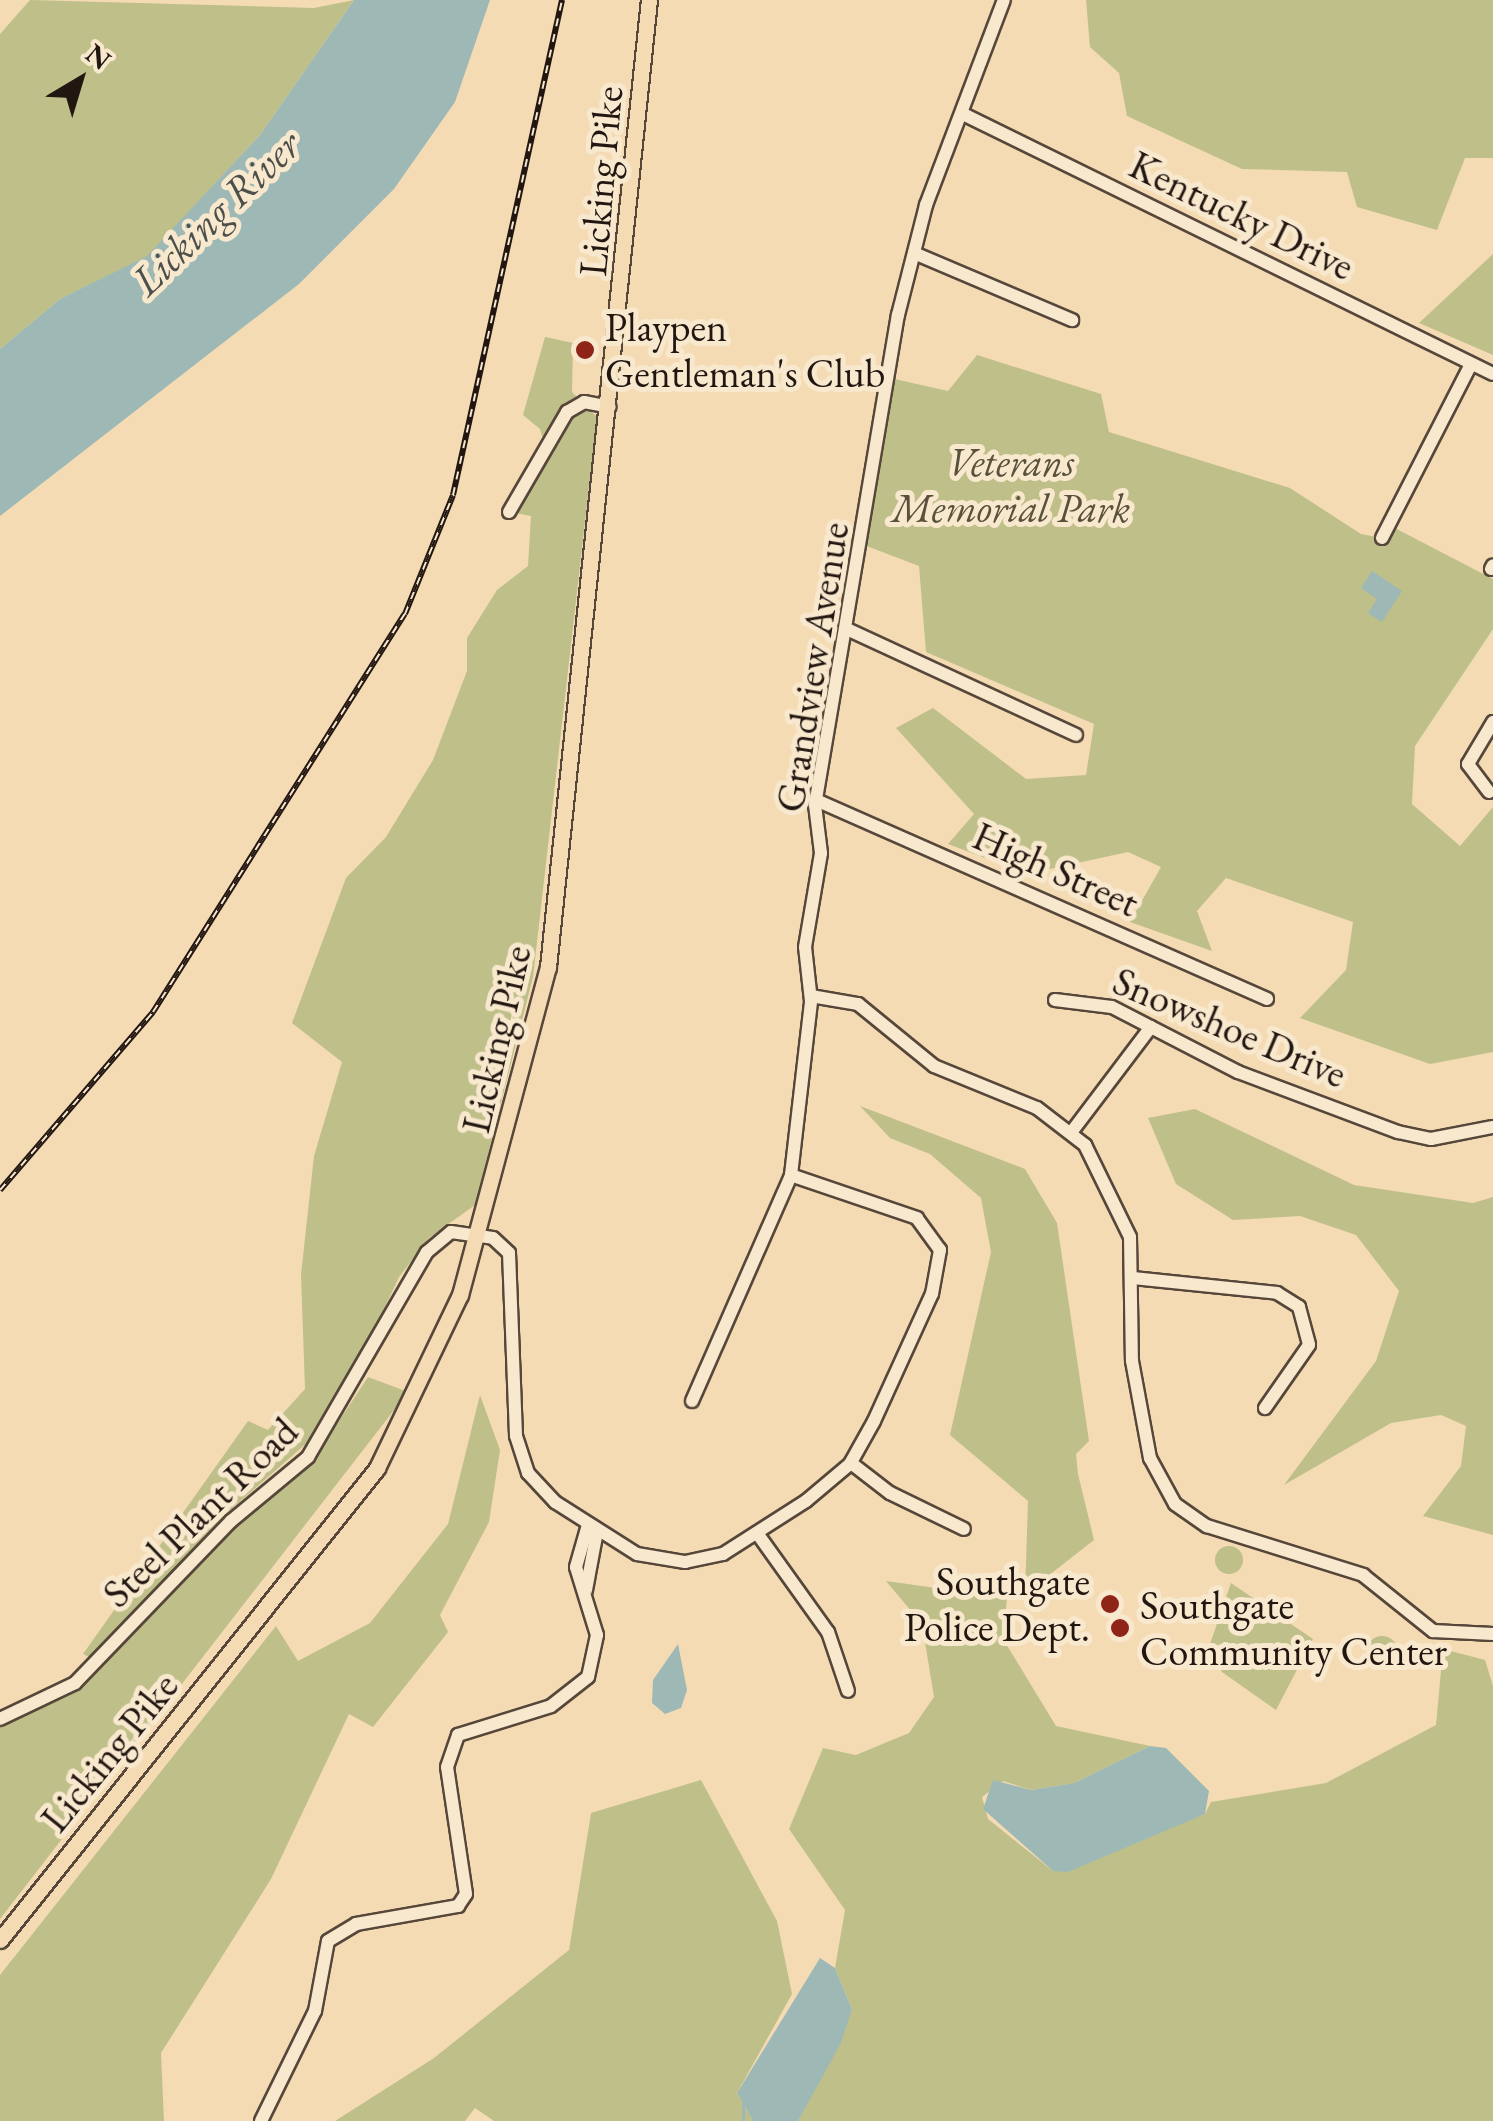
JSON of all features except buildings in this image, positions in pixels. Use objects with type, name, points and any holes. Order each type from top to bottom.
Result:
[{"type":"main road","name":"Licking Pike","points":[[0,1940],[377,1468],[424,1385],[478,1233],[548,967],[610,408],[649,0]]},
{"type":"street","name":"Grandview Avenue","points":[[692,1401],[791,1175],[811,996],[805,947],[820,853],[816,800],[914,252],[1004,0]]},
{"type":"street","name":"Kentucky Drive","points":[[963,114],[1493,374]]},
{"type":"street","points":[[914,252],[1072,320]]},
{"type":"street","points":[[1382,538],[1472,364]]},
{"type":"street","points":[[509,512],[567,412],[584,402],[610,408]]},
{"type":"street","points":[[849,630],[1076,734]]},
{"type":"street","points":[[1489,792],[1468,764],[1493,722]]},
{"type":"street","name":"High Street","points":[[816,800],[1267,999]]},
{"type":"street","points":[[811,996],[858,1004],[934,1066],[1073,1130],[1125,1221],[1133,1278],[1131,1355],[1158,1482],[1196,1521],[1363,1575],[1433,1631],[1493,1634]]},
{"type":"street","name":"Snowshoe Drive","points":[[1055,1000],[1112,1007],[1238,1072],[1398,1132],[1431,1139],[1493,1127]]},
{"type":"street","points":[[1073,1130],[1151,1026]]},
{"type":"street","points":[[478,1233],[502,1245],[513,1265],[520,1456],[540,1490],[593,1528],[648,1558],[685,1562],[758,1533],[851,1462],[932,1294],[940,1250],[917,1218],[791,1175]]},
{"type":"street","name":"Steel Plant Road","points":[[0,1718],[74,1683],[231,1521],[300,1465],[334,1422],[427,1252],[451,1232],[478,1233]]},
{"type":"street","points":[[1133,1278],[1277,1293],[1299,1307],[1308,1345],[1265,1408]]},
{"type":"street","points":[[851,1462],[890,1494],[964,1529]]},
{"type":"street","points":[[261,2121],[315,2011],[328,1941],[356,1924],[458,1906],[468,1881],[449,1751],[470,1724],[551,1706],[581,1685],[597,1635],[576,1567],[593,1528]]},
{"type":"street","points":[[758,1533],[828,1632],[848,1691]]},
{"type":"green space","points":[[30,0],[314,8],[354,0],[260,135],[147,257],[60,299],[0,349],[0,34]]},
{"type":"green space","points":[[1086,0],[1493,0],[1493,158],[1465,158],[1437,230],[1357,207],[1347,172],[1242,169],[1127,116],[1119,73],[1090,47]]},
{"type":"green space","points":[[1493,254],[1493,355],[1419,323]]},
{"type":"green space","points":[[545,337],[573,343],[572,392],[597,417],[533,977],[475,1205],[429,1238],[399,1277],[332,1421],[229,1511],[91,1658],[83,1654],[248,1421],[268,1430],[305,1389],[301,1275],[314,1156],[342,1062],[292,1023],[346,878],[386,837],[433,760],[467,671],[467,638],[497,590],[528,566],[531,516],[515,513],[549,459],[540,429],[523,415]]},
{"type":"green space","name":"Veterans Memorial Park","points":[[977,355],[1101,394],[1109,432],[1290,488],[1361,534],[1382,538],[1389,525],[1493,579],[1493,629],[1415,746],[1412,804],[1460,846],[1493,807],[1493,1052],[1430,1064],[1300,1018],[1346,970],[1353,922],[1226,878],[1197,911],[1212,951],[1130,922],[1161,867],[1128,852],[1027,874],[948,844],[974,814],[896,728],[933,708],[1026,779],[1086,775],[1094,724],[926,652],[919,566],[864,545],[890,378],[948,391]]},
{"type":"green space","points":[[860,1106],[1025,1169],[1057,1223],[1089,1441],[1076,1454],[1078,1474],[1094,1540],[1025,1594],[1028,1501],[950,1435],[991,1252],[981,1198],[930,1154],[890,1138]]},
{"type":"green space","points":[[1195,1109],[1354,1185],[1473,1203],[1493,1197],[1493,1535],[1423,1516],[1461,1466],[1466,1426],[1441,1415],[1391,1423],[1284,1485],[1376,1361],[1399,1291],[1356,1235],[1300,1216],[1233,1220],[1176,1184],[1148,1118]]},
{"type":"green space","points":[[368,1377],[408,1392],[0,1919],[0,1724],[75,1689],[251,1510],[312,1462]]},
{"type":"green space","points":[[480,1395],[500,1450],[489,1522],[440,1615],[448,1632],[373,1727],[349,1714],[271,1879],[161,2053],[164,2121],[0,2121],[0,1975],[276,1626],[298,1661],[370,1623],[448,1524]]},
{"type":"green space","points":[[1229,1546],[1239,1550],[1243,1560],[1239,1570],[1229,1574],[1219,1570],[1215,1560],[1219,1550]]},
{"type":"green space","points":[[886,1581],[1007,1598],[1003,1639],[1056,1726],[1150,1746],[1074,1783],[1031,1790],[1003,1781],[982,1797],[988,1819],[1053,1871],[1205,1814],[1211,1802],[1326,1783],[1436,1725],[1443,1649],[1485,1660],[1493,1686],[1493,2121],[798,2121],[852,2009],[835,1968],[845,1910],[789,1829],[823,1748],[856,1755],[909,1733],[934,1697],[922,1624]]},
{"type":"green space","points":[[1231,1583],[1313,1639],[1276,1710],[1222,1672],[1210,1644]]},
{"type":"green space","points":[[1382,1636],[1393,1641],[1398,1652],[1393,1663],[1382,1668],[1371,1663],[1366,1652],[1371,1641]]},
{"type":"green space","points":[[701,1780],[777,1921],[792,1994],[737,2093],[753,2121],[494,2121],[475,2108],[465,2121],[335,2121],[434,2058],[569,1950],[591,1813]]},
{"type":"water","name":"Licking River","points":[[354,0],[490,0],[455,102],[394,189],[299,284],[0,516],[0,349],[60,299],[147,256],[260,135]]},
{"type":"water","points":[[1372,571],[1402,591],[1382,622],[1368,613],[1377,599],[1361,588]]},
{"type":"water","points":[[678,1644],[687,1690],[681,1708],[665,1714],[652,1703],[653,1680]]},
{"type":"water","points":[[1150,1746],[1166,1748],[1209,1791],[1205,1814],[1068,1872],[1053,1871],[983,1809],[993,1780],[1031,1790],[1074,1783]]},
{"type":"water","points":[[820,1958],[835,1968],[852,2009],[841,2043],[798,2121],[753,2121],[737,2093]]},
{"type":"waterway","points":[[743,2103],[743,2121]]},
{"type":"railway","points":[[0,1190],[153,1012],[405,614],[453,495],[562,0]]},
{"type":"place","name":"Playpen Gentleman's Club","points":[[585,350]]},
{"type":"place","name":"Southgate Police Dept.","points":[[1110,1604]]},
{"type":"place","name":"Southgate Community Center","points":[[1120,1628]]}]
